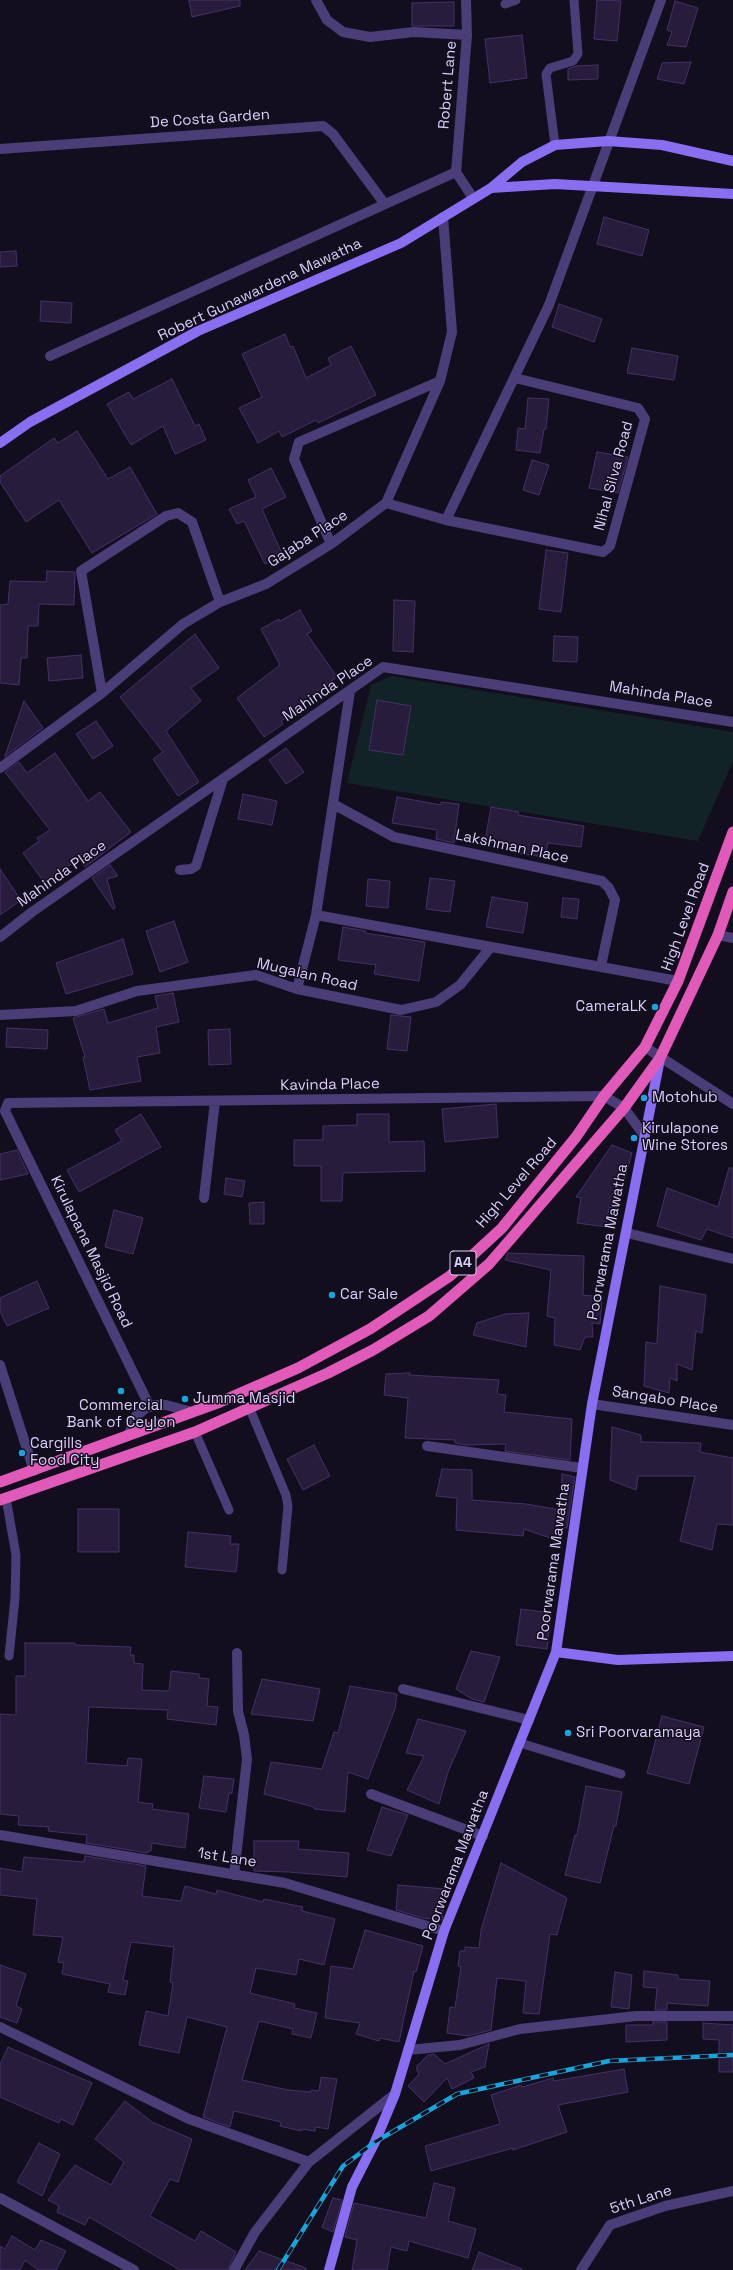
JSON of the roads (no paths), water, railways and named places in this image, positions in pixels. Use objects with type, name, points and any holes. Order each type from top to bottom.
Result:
[{"type":"highway","name":"High Level Road","points":[[0,1482],[34,1471],[192,1412],[298,1368],[339,1347],[426,1294],[450,1276],[502,1228],[576,1137],[604,1096],[645,1047],[678,981],[733,832]]},
{"type":"highway","name":"High Level Road","points":[[3,1499],[195,1432],[373,1350],[429,1316],[489,1264],[624,1108],[660,1058],[718,935],[733,892]]},
{"type":"main road","name":"Robert Gunawardena Mawatha","points":[[0,443],[30,422],[198,331],[401,243],[490,188],[522,162],[555,145],[608,141],[662,145],[733,161]]},
{"type":"main road","name":"Robert Gunawardena Mawatha","points":[[490,188],[555,184],[733,194]]},
{"type":"main road","name":"Poorwarama Mawatha","points":[[329,2270],[352,2187],[375,2142],[395,2094],[444,1931],[556,1652],[592,1404],[627,1233],[644,1135],[660,1058]]},
{"type":"main road","points":[[556,1652],[618,1660],[733,1656]]},
{"type":"street","points":[[316,0],[327,20],[343,32],[370,37],[414,32],[467,35]]},
{"type":"street","name":"Robert Lane","points":[[456,172],[467,35],[466,0]]},
{"type":"street","points":[[446,520],[549,305],[660,0]]},
{"type":"street","name":"De Costa Garden","points":[[0,149],[323,126],[333,134],[384,203]]},
{"type":"street","points":[[50,356],[384,203],[456,172],[473,198]]},
{"type":"street","name":"Gajaba Place","points":[[0,768],[102,693],[183,624],[220,602],[266,584],[332,544],[386,503],[440,381],[452,332],[443,217]]},
{"type":"street","name":"Nihal Silva Road","points":[[386,503],[446,520],[603,552],[610,546],[645,418],[638,408],[515,378]]},
{"type":"street","points":[[332,544],[294,459],[299,442],[440,381]]},
{"type":"street","points":[[102,693],[81,571],[166,516],[178,513],[192,522],[220,602]]},
{"type":"street","name":"Mahinda Place","points":[[0,938],[32,912],[224,780],[383,667],[733,722]]},
{"type":"street","points":[[297,989],[316,915],[350,691]]},
{"type":"street","points":[[180,870],[191,869],[196,866],[224,780]]},
{"type":"street","name":"Lakshman Place","points":[[333,804],[394,836],[602,881],[609,888],[615,900],[601,966]]},
{"type":"street","points":[[316,915],[490,948],[601,966],[678,981]]},
{"type":"street","points":[[718,935],[733,938]]},
{"type":"street","name":"Mugalan Road","points":[[0,1015],[76,1011],[136,991],[256,975],[297,989],[401,1010],[436,1002],[460,985],[490,948]]},
{"type":"street","points":[[645,1047],[733,1104]]},
{"type":"street","points":[[604,1096],[624,1108],[644,1135]]},
{"type":"street","name":"Kavinda Place","points":[[4,1111],[8,1103],[604,1096]]},
{"type":"street","points":[[204,1198],[215,1101]]},
{"type":"street","name":"Kirulapana Masjid Road","points":[[4,1111],[150,1407]]},
{"type":"street","points":[[627,1233],[733,1259]]},
{"type":"street","points":[[0,1365],[34,1471]]},
{"type":"street","name":"Sangabo Place","points":[[592,1404],[733,1425]]},
{"type":"street","points":[[128,1436],[136,1416],[150,1407],[166,1405],[192,1412]]},
{"type":"street","points":[[427,1446],[582,1468]]},
{"type":"street","points":[[234,1875],[246,1759],[237,1694],[237,1653]]},
{"type":"street","points":[[403,1689],[529,1720]]},
{"type":"street","points":[[371,1794],[483,1836]]},
{"type":"street","name":"1st Lane","points":[[0,1835],[285,1883],[444,1931]]},
{"type":"street","points":[[408,2050],[460,2045],[520,2029],[636,2016],[733,2016]]},
{"type":"street","points":[[0,2027],[188,2119],[309,2162]]},
{"type":"street","points":[[234,2270],[255,2232],[309,2162],[395,2094]]},
{"type":"street","name":"5th Lane","points":[[581,2270],[610,2225],[665,2206],[733,2191]]},
{"type":"street","points":[[0,2198],[31,2213],[134,2270]]},
{"type":"lane","points":[[505,4],[516,0]]},
{"type":"lane","points":[[555,145],[546,74],[550,68],[574,61],[578,54],[574,0]]},
{"type":"lane","points":[[249,1406],[286,1495],[288,1506],[282,1570]]},
{"type":"lane","points":[[195,1432],[229,1510]]},
{"type":"lane","points":[[3,1499],[16,1555],[15,1598],[9,1656]]},
{"type":"lane","points":[[520,1743],[621,1774]]},
{"type":"railway","points":[[278,2270],[343,2166],[375,2142],[457,2094],[609,2061],[733,2055]]},
{"type":"place","name":"CameraLK","points":[[655,1007]]},
{"type":"place","name":"Motohub","points":[[644,1098]]},
{"type":"place","name":"Kirulapone Wine Stores","points":[[634,1138]]},
{"type":"place","name":"Car Sale","points":[[332,1295]]},
{"type":"place","name":"Commercial Bank of Ceylon","points":[[121,1391]]},
{"type":"place","name":"Jumma Masjid","points":[[185,1399]]},
{"type":"place","name":"Cargills Food City","points":[[22,1453]]},
{"type":"place","name":"Sri Poorvaramaya","points":[[568,1733]]}]
